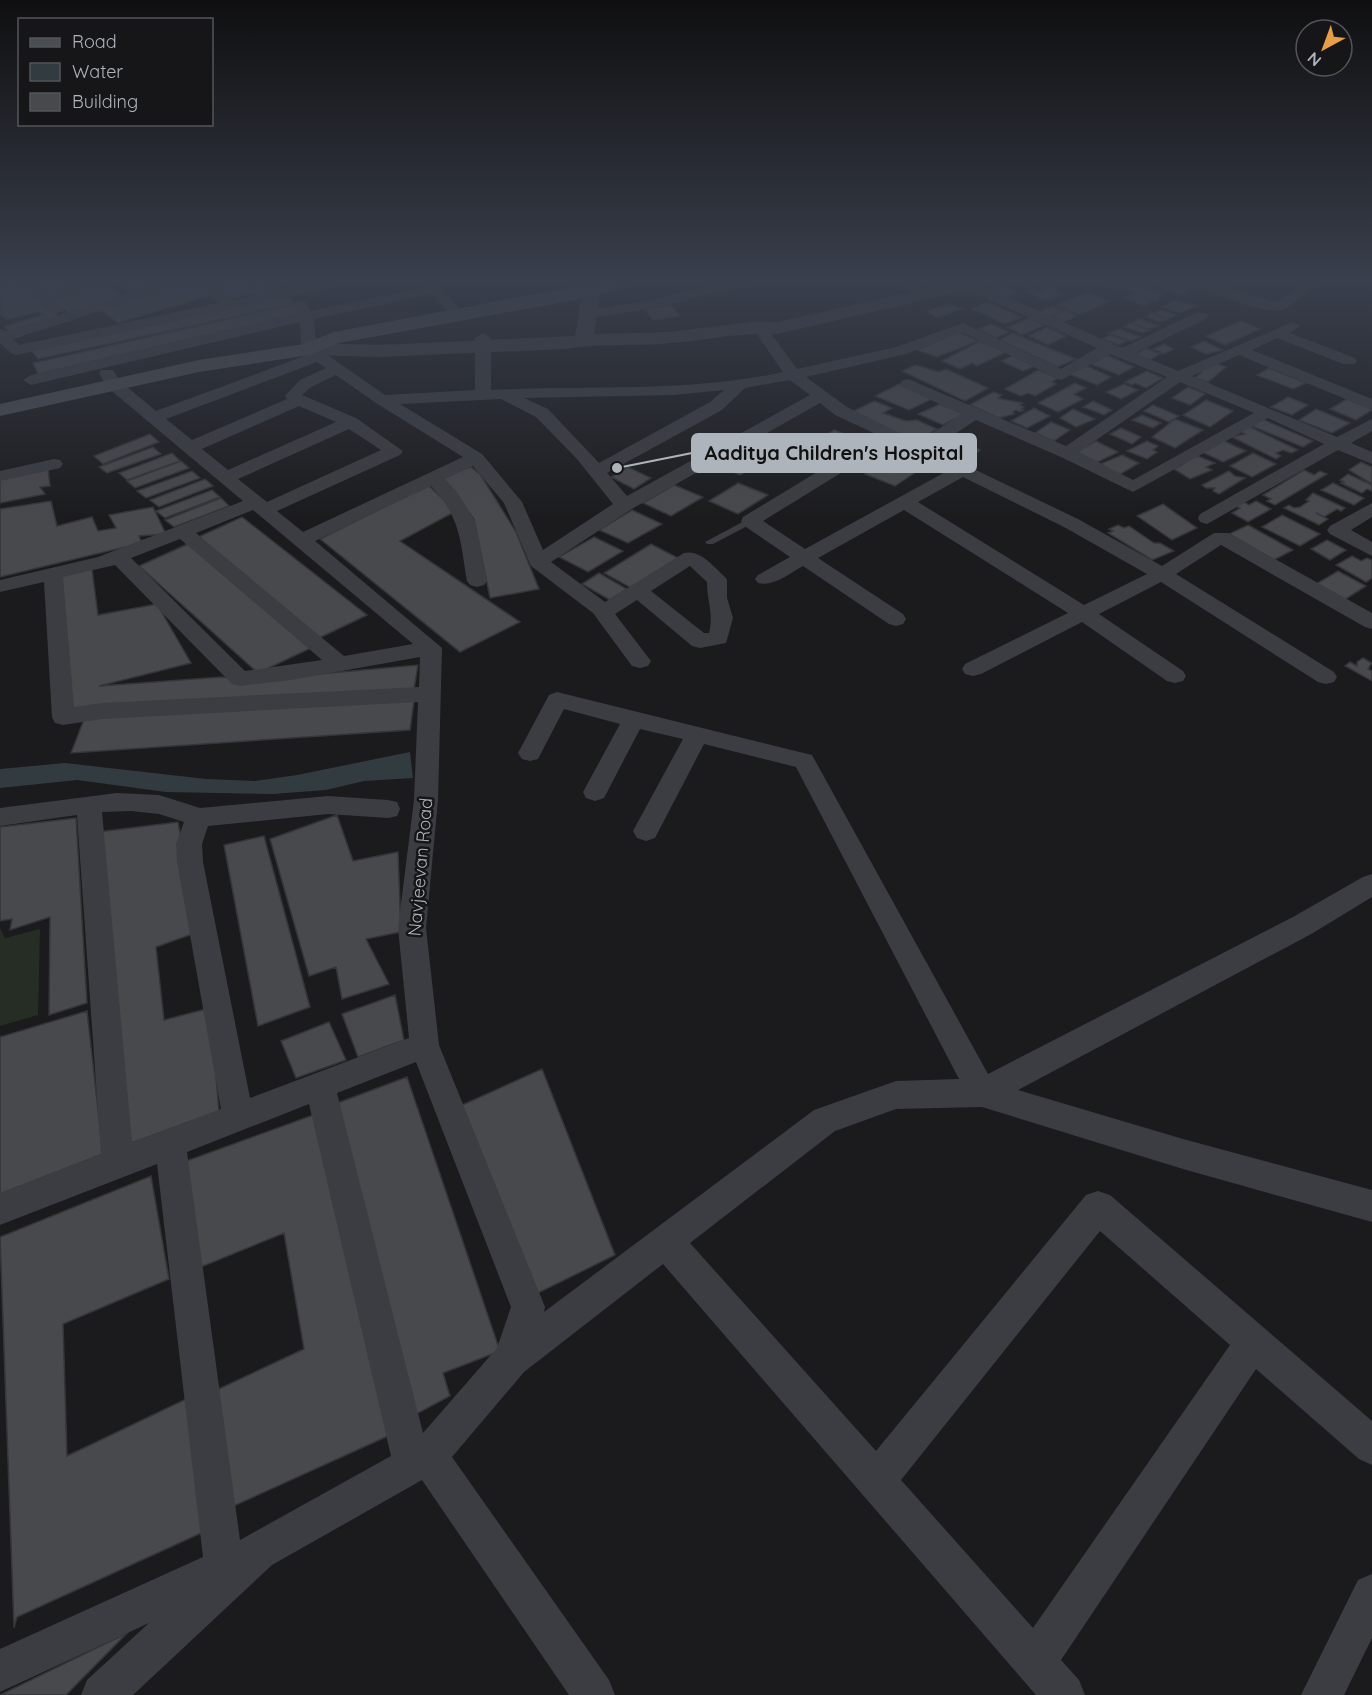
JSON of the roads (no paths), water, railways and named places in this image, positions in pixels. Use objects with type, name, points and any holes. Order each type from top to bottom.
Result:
[{"type":"main road","points":[[0,410],[110,378],[235,360]]},
{"type":"main road","points":[[0,396],[26,370],[110,378]]},
{"type":"street","points":[[19,360],[26,370]]},
{"type":"street","points":[[26,370],[57,360]]},
{"type":"street","points":[[26,370],[78,360]]},
{"type":"street","points":[[154,418],[284,360]]},
{"type":"street","points":[[325,360],[382,400],[476,458],[513,502],[538,562],[603,612],[640,662]]},
{"type":"street","points":[[486,360],[492,394]]},
{"type":"street","points":[[782,360],[793,375],[841,411],[1071,523],[1162,574],[1326,677]]},
{"type":"street","points":[[382,400],[492,394],[674,390],[740,384],[860,360]]},
{"type":"street","points":[[1031,360],[1061,375],[1095,360]]},
{"type":"street","points":[[1137,360],[1267,412],[1372,459]]},
{"type":"street","points":[[1067,453],[1177,377],[1216,360]]},
{"type":"street","points":[[1263,360],[1372,405]]},
{"type":"street","points":[[0,586],[104,562],[182,531],[259,506],[394,451],[350,422],[292,396],[303,386],[336,370]]},
{"type":"street","points":[[110,378],[189,448],[431,648]]},
{"type":"street","points":[[597,471],[716,406],[740,384]]},
{"type":"street","points":[[908,384],[1067,453],[1133,487],[1267,412]]},
{"type":"street","points":[[492,394],[542,413],[597,471],[621,500],[623,506]]},
{"type":"street","points":[[538,562],[623,506],[820,396]]},
{"type":"street","points":[[189,448],[299,399]]},
{"type":"street","points":[[918,450],[975,413]]},
{"type":"street","points":[[225,478],[350,422]]},
{"type":"street","points":[[1207,518],[1372,424]]},
{"type":"street","points":[[889,436],[750,521],[896,619]]},
{"type":"street","points":[[300,541],[476,458]]},
{"type":"street","points":[[0,476],[54,464]]},
{"type":"street","points":[[765,579],[961,471]]},
{"type":"street","points":[[434,478],[451,496],[466,521],[477,581]]},
{"type":"street","points":[[904,502],[1083,614],[1175,676]]},
{"type":"street","points":[[1372,509],[1337,530],[1372,550]]},
{"type":"street","points":[[182,531],[340,664]]},
{"type":"street","points":[[973,669],[1162,574],[1221,537],[1367,613]]},
{"type":"street","points":[[118,557],[240,679],[431,648]]},
{"type":"street","points":[[53,574],[63,717],[102,711],[430,694]]},
{"type":"street","points":[[603,612],[638,590]]},
{"type":"street","name":"Navjeevan Road","points":[[431,648],[426,800],[412,928],[424,1044],[528,1307],[511,1359]]},
{"type":"street","points":[[530,753],[558,700],[804,760],[982,1093]]},
{"type":"street","points":[[595,792],[634,719]]},
{"type":"street","points":[[646,831],[697,735]]},
{"type":"street","points":[[0,817],[118,801],[181,809],[198,818],[328,805],[388,809]]},
{"type":"street","points":[[89,804],[118,1163]]},
{"type":"street","points":[[198,818],[189,844],[190,862],[238,1117]]},
{"type":"street","points":[[982,1093],[1303,925],[1372,884]]},
{"type":"street","points":[[0,1209],[424,1044]]},
{"type":"street","points":[[320,1085],[420,1460],[594,1695]]},
{"type":"street","points":[[0,1671],[241,1559],[420,1460],[511,1359],[825,1120],[896,1095],[982,1093],[1184,1154],[1372,1206]]},
{"type":"street","points":[[170,1143],[241,1559]]},
{"type":"street","points":[[876,1481],[1098,1207],[1372,1446]]},
{"type":"street","points":[[666,1241],[1064,1695]]},
{"type":"street","points":[[1035,1662],[1253,1342]]},
{"type":"street","points":[[102,1695],[241,1559]]},
{"type":"street","points":[[1322,1695],[1372,1594]]},
{"type":"lane","points":[[710,542],[750,521]]},
{"type":"water","points":[[410,752],[413,778],[364,781],[326,790],[273,794],[166,792],[77,780],[0,788],[0,769],[65,763],[206,779],[255,781],[297,775]]},
{"type":"place","name":"Aaditya Children's Hospital","points":[[617,468]]}]
